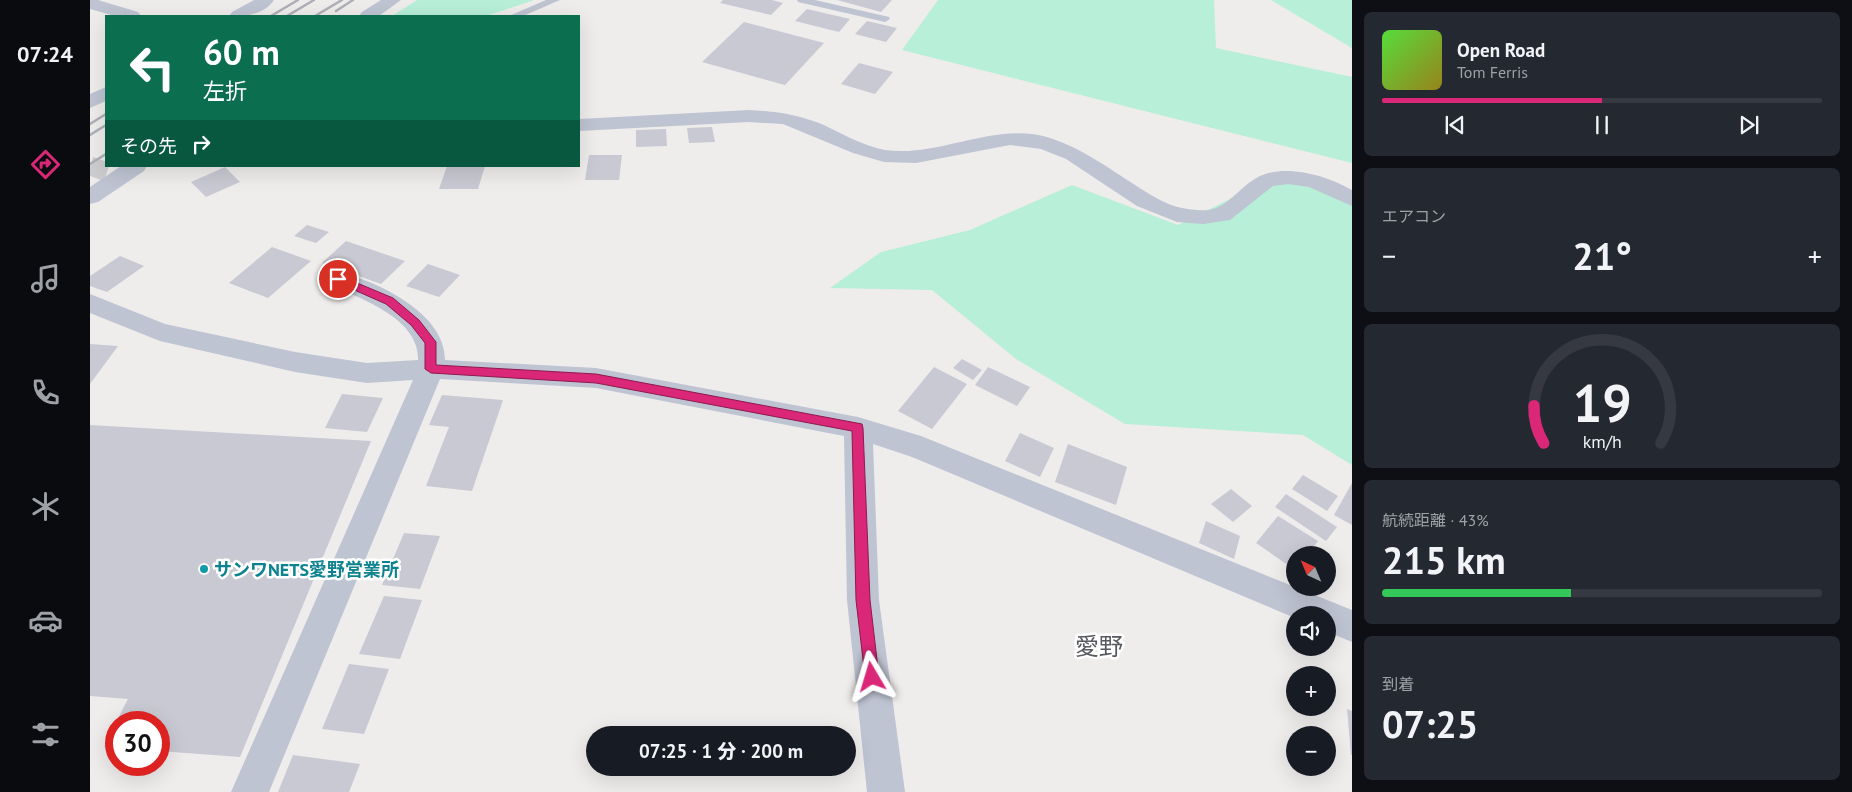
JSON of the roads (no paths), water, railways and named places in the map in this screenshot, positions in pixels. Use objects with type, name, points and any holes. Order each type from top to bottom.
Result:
[{"type":"street","points":[[240,15],[266,0]]},
{"type":"street","points":[[370,15],[393,0]]},
{"type":"street","points":[[90,3],[129,15]]},
{"type":"street","points":[[90,102],[105,94]]},
{"type":"street","points":[[580,125],[749,116],[785,118],[811,127],[860,149],[884,156],[916,157],[1010,139],[1045,143],[1073,155],[1145,201],[1177,215],[1203,217],[1222,215],[1266,181],[1288,177],[1313,181],[1333,188],[1352,199]]},
{"type":"street","points":[[90,196],[121,172]]},
{"type":"street","points":[[250,792],[431,369],[430,342],[415,323],[390,301],[338,279]]},
{"type":"street","points":[[90,303],[160,332],[295,362],[367,373],[431,369],[596,378],[858,428],[921,448],[1304,606]]},
{"type":"street","points":[[858,428],[863,600],[886,792]]},
{"type":"street","points":[[1336,619],[1352,626]]},
{"type":"lane","points":[[517,15],[555,0]]},
{"type":"lane","points":[[802,0],[885,19]]},
{"type":"tunnel","points":[[90,166],[107,172]]},
{"type":"railway","points":[[273,15],[298,0]]},
{"type":"railway","points":[[289,15],[314,0]]},
{"type":"railway","points":[[317,15],[342,0]]},
{"type":"railway","points":[[336,11],[353,0]]},
{"type":"railway","points":[[90,124],[105,115]]},
{"type":"railway","points":[[90,135],[105,126]]},
{"type":"railway","points":[[90,164],[105,155]]},
{"type":"place","name":"サンワNETS愛野営業所","points":[[204,569]]},
{"type":"district","name":"愛野","points":[[1099,646]]}]
